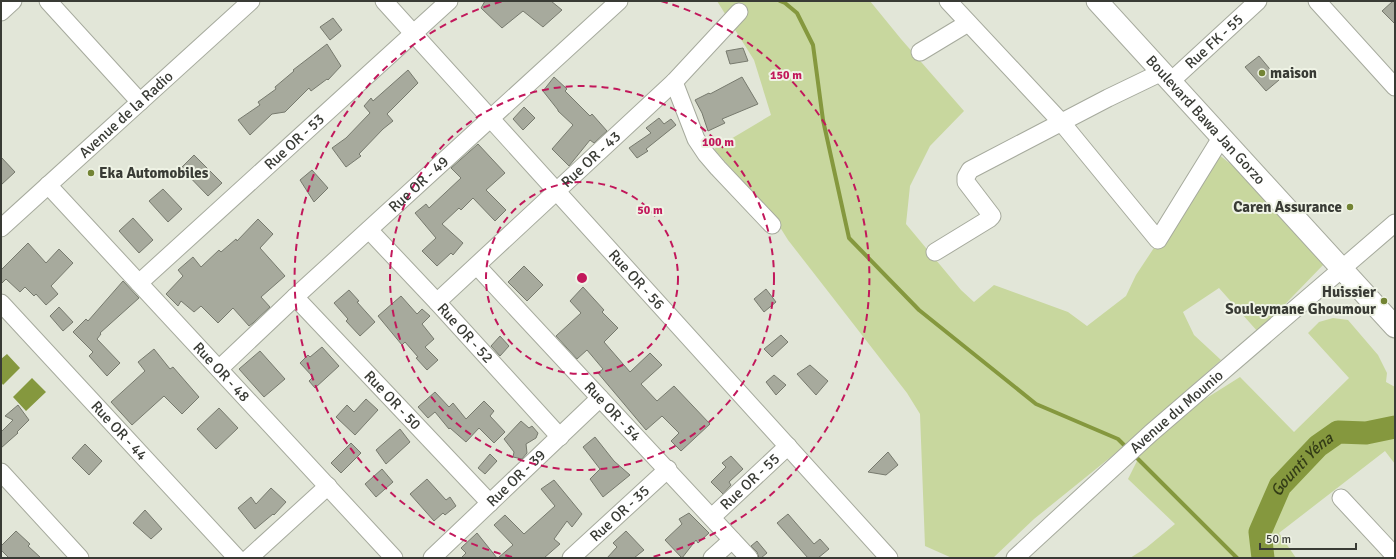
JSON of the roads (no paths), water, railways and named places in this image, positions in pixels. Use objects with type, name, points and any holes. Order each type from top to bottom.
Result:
[{"type":"main road","name":"Boulevard Bawa Jan Gorzo","points":[[1097,1],[1395,327]]},
{"type":"street","points":[[1,12],[13,1]]},
{"type":"street","points":[[48,1],[140,102]]},
{"type":"street","name":"Rue OR - 56","points":[[384,1],[889,558]]},
{"type":"street","name":"Rue OR - 53","points":[[139,283],[449,1]]},
{"type":"street","name":"Rue OR - 49","points":[[219,369],[619,1]]},
{"type":"street","points":[[948,1],[1062,123],[1158,240],[1221,138]]},
{"type":"street","name":"Rue FK - 55","points":[[935,252],[992,216],[966,182],[966,177],[970,170],[1108,98],[1166,77],[1258,1]]},
{"type":"street","points":[[1318,1],[1395,87]]},
{"type":"street","name":"Avenue de la Radio","points":[[1,228],[140,102],[242,4]]},
{"type":"street","name":"Rue OR - 43","points":[[437,302],[674,82],[739,12]]},
{"type":"street","points":[[920,52],[968,23]]},
{"type":"street","points":[[674,82],[696,140],[714,164],[772,225]]},
{"type":"street","name":"Rue OR - 48","points":[[48,185],[394,558]]},
{"type":"street","name":"Avenue du Mounio","points":[[1014,558],[1152,433],[1395,223]]},
{"type":"street","name":"Rue OR - 52","points":[[369,230],[560,437]]},
{"type":"street","name":"Rue OR - 54","points":[[477,266],[668,469],[749,558]]},
{"type":"street","name":"Rue OR - 50","points":[[296,297],[490,503]]},
{"type":"street","name":"Rue OR - 44","points":[[1,303],[237,558]]},
{"type":"street","name":"Rue OR - 39","points":[[432,558],[600,398]]},
{"type":"street","name":"Rue OR - 55","points":[[712,517],[788,446]]},
{"type":"street","name":"Rue OR - 35","points":[[571,558],[668,469]]},
{"type":"street","points":[[1,472],[80,558]]},
{"type":"street","points":[[250,558],[328,486]]},
{"type":"street","points":[[1341,498],[1395,556]]},
{"type":"street","points":[[712,558],[732,540]]},
{"type":"waterway","points":[[780,1],[785,3],[797,13],[813,45],[823,120],[849,238],[919,310],[1036,404],[1118,439],[1128,449]]},
{"type":"waterway","name":"Gounti Yéna","points":[[1263,558],[1260,532],[1280,486],[1318,446],[1338,432],[1366,433],[1395,427]]},
{"type":"waterway","points":[[1133,454],[1237,558]]},
{"type":"place","name":"maison","points":[[1262,73]]},
{"type":"place","name":"Eka Automobiles","points":[[91,173]]},
{"type":"place","name":"Caren Assurance","points":[[1350,207]]},
{"type":"place","name":"Huissier Souleymane Ghoumour","points":[[1384,301]]}]
